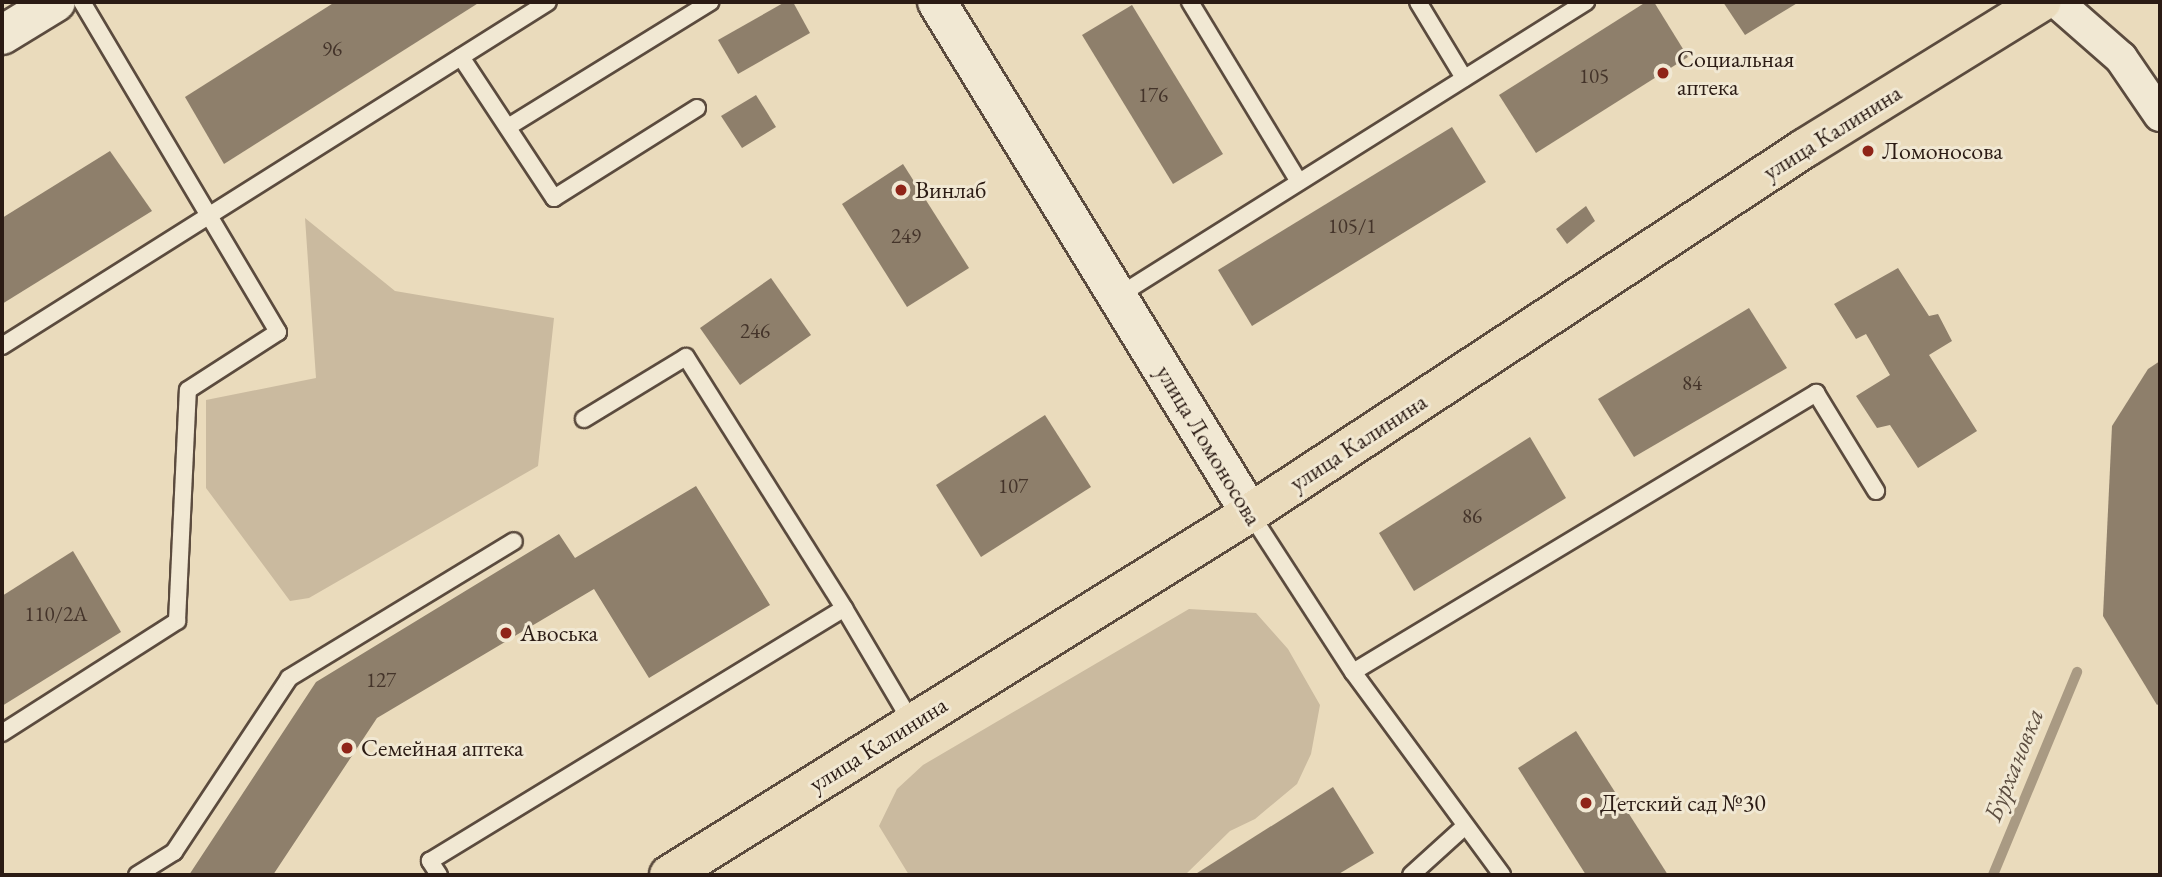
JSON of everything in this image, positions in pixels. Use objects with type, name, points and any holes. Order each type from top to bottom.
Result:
[{"type":"main road","name":"улица Калинина","points":[[669,875],[1250,513],[1805,148],[2041,2]]},
{"type":"street","points":[[2,35],[57,2]]},
{"type":"street","name":"улица Ломоносова","points":[[937,2],[1250,513]]},
{"type":"street","points":[[2057,2],[2121,58],[2160,115]]},
{"type":"lane","points":[[2,733],[177,621],[188,390],[278,332],[82,2]]},
{"type":"lane","points":[[2,346],[548,2]]},
{"type":"lane","points":[[508,127],[710,2]]},
{"type":"lane","points":[[1190,2],[1299,182]]},
{"type":"lane","points":[[1418,2],[1464,78]]},
{"type":"lane","points":[[1118,296],[1464,78],[1566,7],[1586,2]]},
{"type":"lane","points":[[461,57],[554,198],[697,108]]},
{"type":"lane","points":[[584,419],[686,357],[844,608],[912,723]]},
{"type":"lane","points":[[1353,672],[1816,393],[1876,491]]},
{"type":"lane","name":"улица Ломоносова","points":[[1250,513],[1353,672],[1502,875]]},
{"type":"lane","points":[[136,875],[174,852],[289,678],[514,541]]},
{"type":"lane","points":[[439,875],[430,861],[844,608]]},
{"type":"lane","points":[[1410,875],[1465,826]]},
{"type":"shaded area","points":[[305,218],[395,291],[554,318],[538,466],[309,598],[290,601],[206,488],[206,400],[316,378]]},
{"type":"shaded area","points":[[1189,609],[1256,613],[1288,649],[1320,705],[1311,754],[1297,784],[1255,819],[1230,831],[1185,875],[909,875],[879,826],[897,789],[923,765]]},
{"type":"building","points":[[335,2],[480,2],[224,164],[185,97]]},
{"type":"building","points":[[785,2],[793,2],[810,33],[738,74],[718,40]]},
{"type":"building","points":[[1646,2],[1654,2],[1688,57],[1536,153],[1499,95]]},
{"type":"building","points":[[1723,2],[1799,2],[1745,35]]},
{"type":"building","points":[[1132,5],[1223,154],[1173,184],[1082,35]]},
{"type":"building","points":[[756,95],[776,127],[742,148],[721,116]]},
{"type":"building","points":[[1452,127],[1486,182],[1252,326],[1218,270]]},
{"type":"building","points":[[110,151],[152,211],[2,304],[2,218]]},
{"type":"building","points":[[903,164],[969,268],[907,307],[842,204]]},
{"type":"building","points":[[1586,206],[1595,221],[1567,244],[1556,229]]},
{"type":"building","points":[[1898,268],[1929,316],[1938,314],[1952,341],[1929,355],[1977,431],[1918,468],[1890,425],[1877,428],[1856,396],[1890,375],[1866,334],[1856,339],[1834,304]]},
{"type":"building","points":[[771,278],[811,335],[740,385],[700,328]]},
{"type":"building","points":[[1749,308],[1787,368],[1634,457],[1598,399]]},
{"type":"building","points":[[2160,361],[2160,703],[2157,705],[2103,616],[2112,426],[2148,369]]},
{"type":"building","points":[[1045,415],[1091,487],[981,557],[936,485]]},
{"type":"building","points":[[1530,437],[1566,498],[1414,591],[1379,533]]},
{"type":"building","points":[[696,486],[770,605],[649,678],[594,589],[377,718],[273,875],[189,875],[316,682],[559,534],[575,558]]},
{"type":"building","points":[[73,551],[121,632],[2,706],[2,596]]},
{"type":"building","points":[[1576,731],[1668,875],[1586,875],[1518,768]]},
{"type":"building","points":[[1333,787],[1374,853],[1337,875],[1194,875]]},
{"type":"waterway","name":"Бурхановка","points":[[1993,875],[2077,672]]},
{"type":"place","name":"Социальная аптека","points":[[1663,73]]},
{"type":"place","name":"Ломоносова","points":[[1868,151]]},
{"type":"place","name":"Винлаб","points":[[901,190]]},
{"type":"place","name":"Авоська","points":[[506,633]]},
{"type":"place","name":"Семейная аптека","points":[[347,748]]},
{"type":"place","name":"Детский сад №30","points":[[1586,803]]}]
